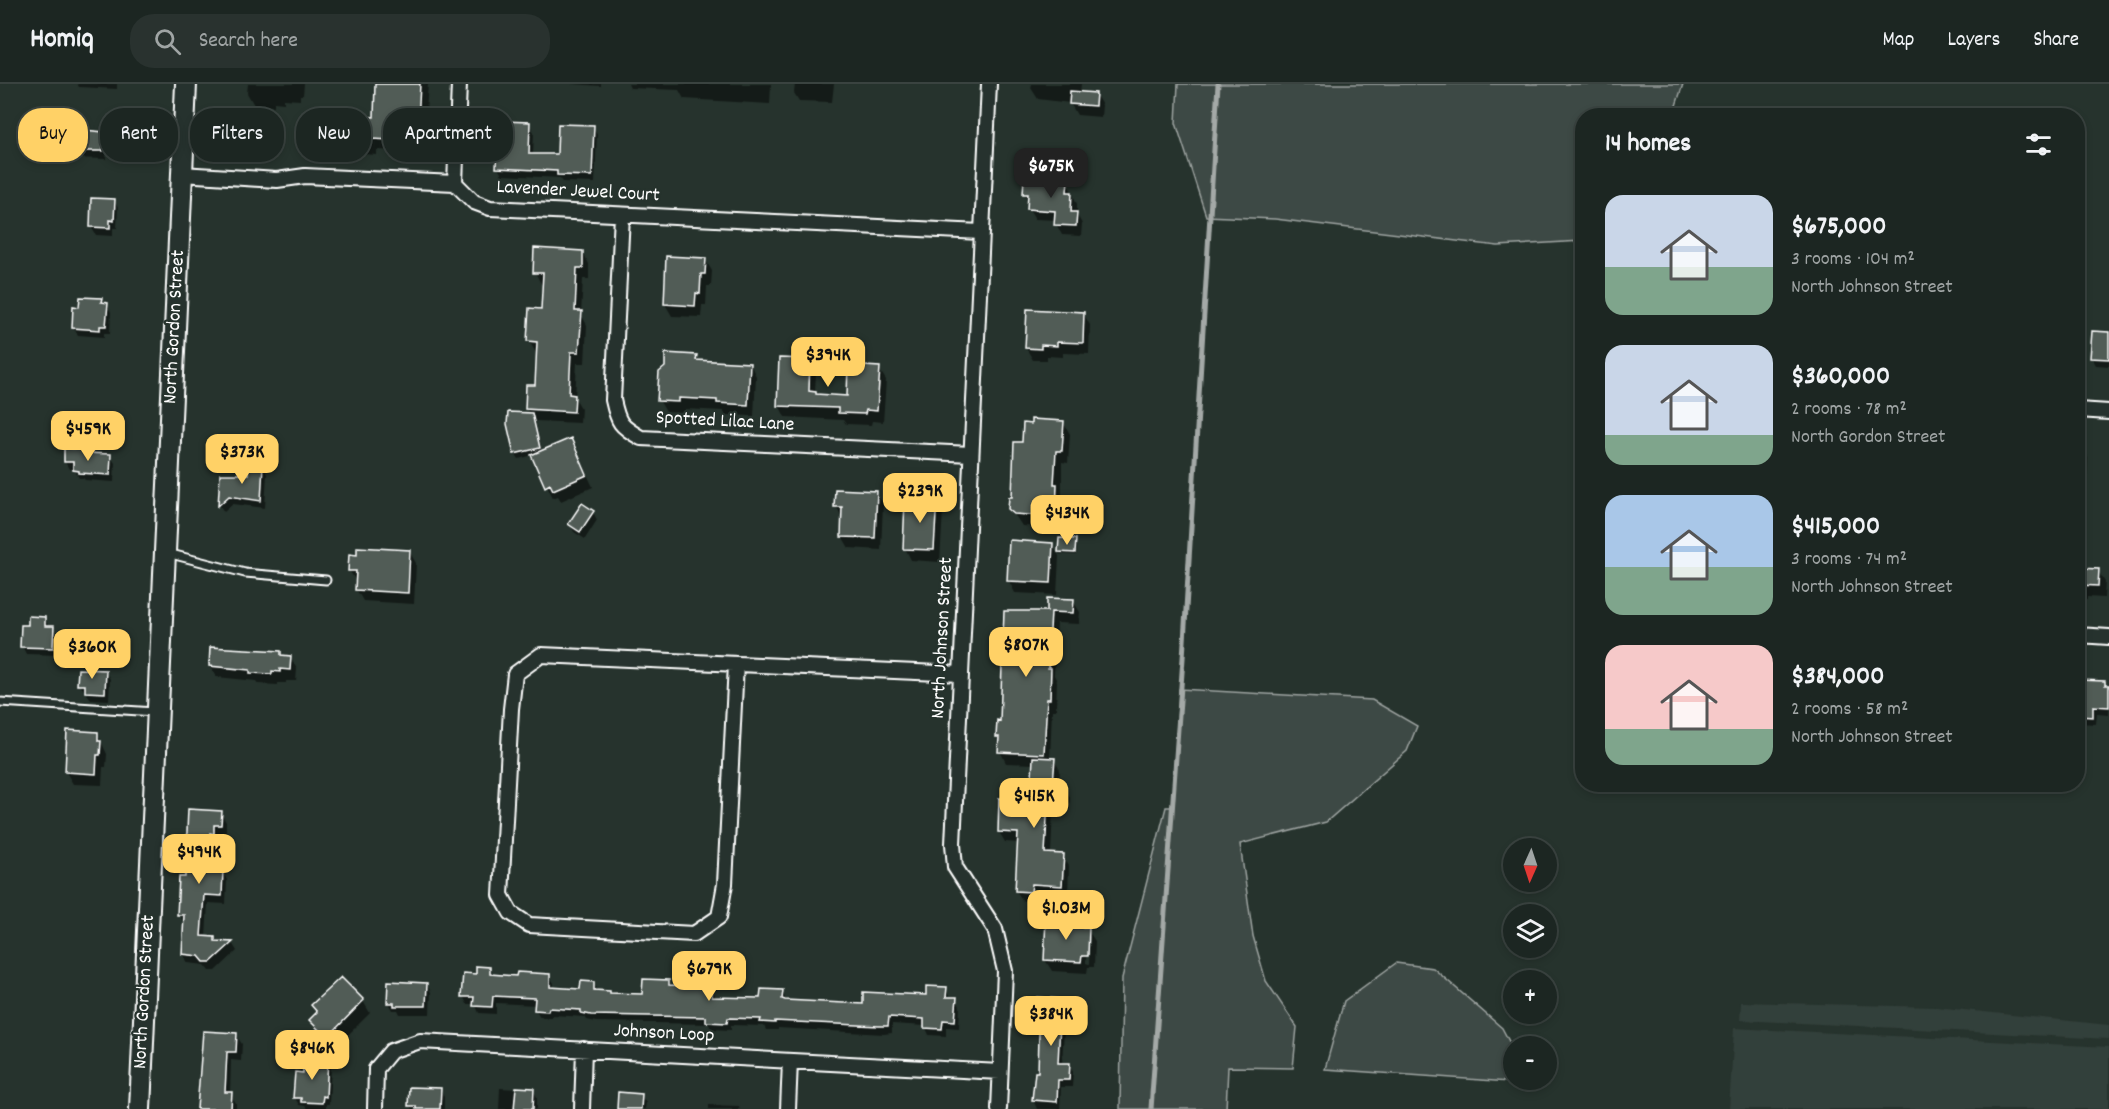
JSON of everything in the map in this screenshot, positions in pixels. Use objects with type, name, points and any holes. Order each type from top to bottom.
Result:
[{"type":"street","name":"North Gordon Street","points":[[140,1109],[186,84]]},
{"type":"street","points":[[181,174],[277,180],[304,176],[455,183],[459,84]]},
{"type":"street","name":"North Johnson Street","points":[[989,84],[953,844],[955,867],[995,929],[1005,971],[999,1109]]},
{"type":"street","name":"Lavender Jewel Court","points":[[455,183],[474,202],[490,208],[981,232]]},
{"type":"street","name":"Spotted Lilac Lane","points":[[622,214],[613,400],[617,420],[627,430],[642,438],[971,453]]},
{"type":"street","points":[[2085,410],[2109,412]]},
{"type":"street","points":[[2085,635],[2109,637]]},
{"type":"street","points":[[736,664],[725,884],[719,917],[694,934],[529,925],[511,913],[501,895],[515,674],[541,655],[961,674]]},
{"type":"street","name":"Johnson Loop","points":[[375,1109],[376,1069],[390,1051],[420,1041],[1000,1072]]},
{"type":"street","points":[[582,1109],[584,1049]]},
{"type":"street","points":[[788,1109],[790,1060]]},
{"type":"lane","points":[[165,553],[246,573],[326,580]]},
{"type":"lane","points":[[0,702],[157,712]]},
{"type":"shaded area","points":[[1178,84],[1683,84],[1675,108],[1575,108],[1575,241],[1498,246],[1275,219],[1206,216],[1176,123]]},
{"type":"shaded area","points":[[1179,689],[1372,700],[1417,726],[1407,751],[1326,822],[1240,844],[1253,936],[1266,981],[1297,1027],[1293,1068],[1228,1067],[1226,1109],[1120,1109],[1122,978],[1166,807],[1172,807]]},
{"type":"shaded area","points":[[1396,963],[1433,968],[1502,1028],[1506,1036],[1503,1036],[1503,1082],[1325,1069],[1344,1001]]},
{"type":"shaded area","points":[[1741,1002],[1936,1007],[2109,1025],[2109,1039],[1740,1020]]},
{"type":"shaded area","points":[[1734,1028],[2109,1047],[2109,1109],[1729,1109]]},
{"type":"building","points":[[375,84],[420,84],[419,108],[383,108],[383,140],[371,139],[371,117],[374,117]]},
{"type":"building","points":[[1070,91],[1096,93],[1095,106],[1069,104]]},
{"type":"building","points":[[513,121],[530,122],[529,154],[557,154],[558,124],[594,125],[592,176],[557,175],[557,171],[496,168],[496,162],[513,162]]},
{"type":"building","points":[[88,130],[100,132],[100,151],[88,151]]},
{"type":"building","points":[[1024,178],[1068,180],[1067,192],[1072,192],[1071,212],[1077,212],[1076,226],[1054,225],[1055,211],[1027,209],[1028,194],[1023,194]]},
{"type":"building","points":[[91,198],[115,199],[114,221],[110,220],[110,228],[90,227]]},
{"type":"building","points":[[534,248],[583,251],[583,268],[577,268],[575,311],[582,311],[579,352],[571,352],[569,394],[575,395],[574,412],[525,409],[526,385],[535,385],[537,342],[527,341],[529,308],[541,309],[543,273],[533,273]]},
{"type":"building","points":[[666,256],[706,258],[705,274],[701,274],[700,294],[696,293],[695,306],[664,304]]},
{"type":"building","points":[[80,297],[102,298],[101,302],[108,303],[106,326],[100,326],[100,330],[72,328],[73,306],[79,307]]},
{"type":"building","points":[[1027,309],[1084,312],[1083,343],[1057,342],[1057,346],[1041,345],[1041,349],[1025,348]]},
{"type":"building","points":[[2092,331],[2109,332],[2109,359],[2090,358]]},
{"type":"building","points":[[665,353],[697,355],[696,360],[750,363],[748,405],[717,403],[717,400],[679,398],[679,402],[657,401],[659,372],[665,367]]},
{"type":"building","points":[[779,358],[810,359],[809,391],[816,392],[816,394],[847,396],[848,365],[880,367],[877,411],[866,410],[865,414],[838,413],[838,408],[777,406]]},
{"type":"building","points":[[508,412],[532,413],[540,448],[514,454],[507,424]]},
{"type":"building","points":[[1031,419],[1064,421],[1062,451],[1056,451],[1054,484],[1057,484],[1056,517],[1014,514],[1008,509],[1009,497],[1012,497],[1014,442],[1022,442],[1023,423],[1031,424]]},
{"type":"building","points":[[571,438],[587,475],[553,490],[550,484],[545,487],[531,455]]},
{"type":"building","points":[[64,448],[86,449],[85,453],[111,454],[110,475],[79,473],[73,470],[73,462],[64,462]]},
{"type":"building","points":[[248,464],[263,465],[261,501],[229,496],[218,506],[220,474],[248,474]]},
{"type":"building","points":[[835,489],[877,491],[875,538],[841,537],[842,507],[834,507]]},
{"type":"building","points":[[921,496],[937,497],[934,550],[903,549],[905,500],[920,501]]},
{"type":"building","points":[[582,503],[594,511],[580,532],[568,524]]},
{"type":"building","points":[[1059,538],[1076,539],[1075,553],[1058,552]]},
{"type":"building","points":[[1009,540],[1053,543],[1051,583],[1007,581]]},
{"type":"building","points":[[357,547],[410,550],[408,593],[355,590],[356,571],[348,571],[349,554],[357,555]]},
{"type":"building","points":[[2085,568],[2099,569],[2098,586],[2085,585]]},
{"type":"building","points":[[1047,598],[1074,599],[1073,613],[1051,612],[1048,668],[1051,668],[1050,699],[1047,699],[1044,754],[998,752],[999,737],[996,737],[997,720],[1000,721],[1004,611],[1047,611]]},
{"type":"building","points":[[28,616],[45,617],[45,626],[54,626],[53,648],[20,647],[21,625],[28,625]]},
{"type":"building","points":[[210,647],[281,651],[281,655],[291,656],[290,670],[280,669],[280,672],[272,671],[272,674],[250,673],[250,670],[209,666]]},
{"type":"building","points":[[78,669],[106,670],[105,693],[85,692],[85,685],[77,685]]},
{"type":"building","points":[[2085,680],[2105,681],[2105,685],[2109,685],[2109,707],[2093,706],[2093,717],[2085,716]]},
{"type":"building","points":[[67,730],[98,732],[98,741],[101,741],[100,755],[97,755],[96,774],[65,772]]},
{"type":"building","points":[[1033,757],[1055,758],[1053,784],[1064,785],[1063,801],[1048,800],[1045,853],[1064,854],[1062,886],[1032,884],[1031,892],[1015,891],[1018,833],[998,832],[999,798],[1031,800]]},
{"type":"building","points":[[188,809],[222,811],[221,825],[214,825],[214,834],[210,833],[208,868],[223,869],[222,896],[204,895],[201,936],[215,937],[215,941],[233,942],[211,962],[204,962],[199,956],[182,954],[184,915],[177,915],[179,877],[185,877]]},
{"type":"building","points":[[1046,919],[1083,921],[1083,928],[1089,928],[1088,956],[1082,956],[1081,962],[1044,960]]},
{"type":"building","points":[[476,966],[490,967],[490,974],[516,976],[517,972],[550,974],[550,987],[580,989],[581,981],[594,982],[594,990],[610,991],[610,993],[642,994],[643,979],[669,980],[669,985],[713,987],[712,997],[760,998],[761,989],[783,990],[782,999],[785,1000],[863,1004],[863,992],[926,995],[926,986],[947,987],[946,997],[957,997],[955,1021],[943,1020],[942,1029],[924,1028],[924,1019],[889,1017],[888,1026],[775,1021],[775,1023],[760,1022],[761,1019],[728,1018],[727,1023],[706,1022],[706,1017],[591,1015],[581,1013],[581,1010],[549,1008],[548,1011],[534,1010],[535,998],[493,996],[492,1007],[473,1006],[474,997],[461,997],[463,973],[476,974]]},
{"type":"building","points":[[341,977],[364,1000],[327,1038],[309,1020],[317,1012],[311,1005]]},
{"type":"building","points":[[388,981],[427,983],[426,1006],[394,1006],[394,1003],[387,1003]]},
{"type":"building","points":[[1037,997],[1073,1000],[1072,1024],[1060,1023],[1058,1063],[1070,1063],[1069,1080],[1058,1080],[1057,1102],[1032,1100],[1035,1072],[1038,1072]]},
{"type":"building","points":[[203,1031],[237,1033],[236,1052],[227,1052],[225,1092],[232,1092],[231,1109],[197,1109]]},
{"type":"building","points":[[303,1057],[328,1058],[326,1097],[323,1096],[322,1103],[301,1102],[301,1098],[293,1098],[295,1072],[303,1073]]},
{"type":"building","points":[[409,1087],[441,1088],[440,1109],[416,1109],[416,1106],[408,1106]]},
{"type":"building","points":[[516,1087],[534,1088],[533,1109],[514,1109]]},
{"type":"building","points":[[618,1092],[642,1094],[641,1109],[617,1109]]},
{"type":"waterway","points":[[1151,1109],[1183,658],[1218,84]]}]
